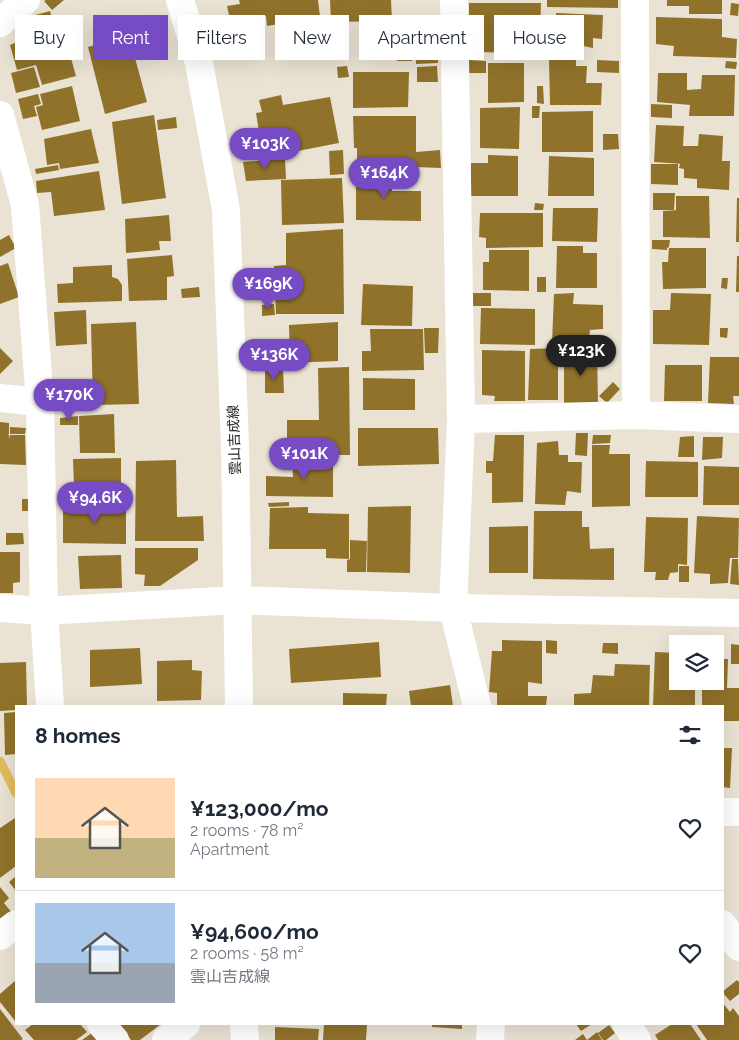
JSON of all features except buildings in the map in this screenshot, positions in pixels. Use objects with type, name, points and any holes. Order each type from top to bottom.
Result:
[{"type":"street","points":[[0,23],[26,0]]},
{"type":"street","name":"雲山吉成線","points":[[180,0],[199,63],[226,210],[235,444],[239,705]]},
{"type":"street","points":[[454,0],[461,420],[452,608],[477,705]]},
{"type":"street","points":[[635,0],[636,415]]},
{"type":"street","points":[[0,115],[25,205],[40,402],[44,611],[50,705]]},
{"type":"street","points":[[0,183],[25,205]]},
{"type":"street","points":[[0,398],[40,402]]},
{"type":"street","points":[[461,420],[636,415],[739,420]]},
{"type":"street","points":[[0,608],[44,611],[237,600],[452,608],[739,613]]},
{"type":"street","points":[[724,812],[739,812]]},
{"type":"street","points":[[0,936],[15,925]]},
{"type":"street","points":[[724,927],[739,947]]},
{"type":"street","points":[[102,1025],[115,1040]]},
{"type":"street","points":[[166,1040],[185,1025]]},
{"type":"street","points":[[244,1025],[245,1040]]},
{"type":"street","points":[[490,1040],[491,1025]]},
{"type":"street","points":[[627,1025],[637,1040]]},
{"type":"waterway","points":[[0,761],[15,791]]}]
